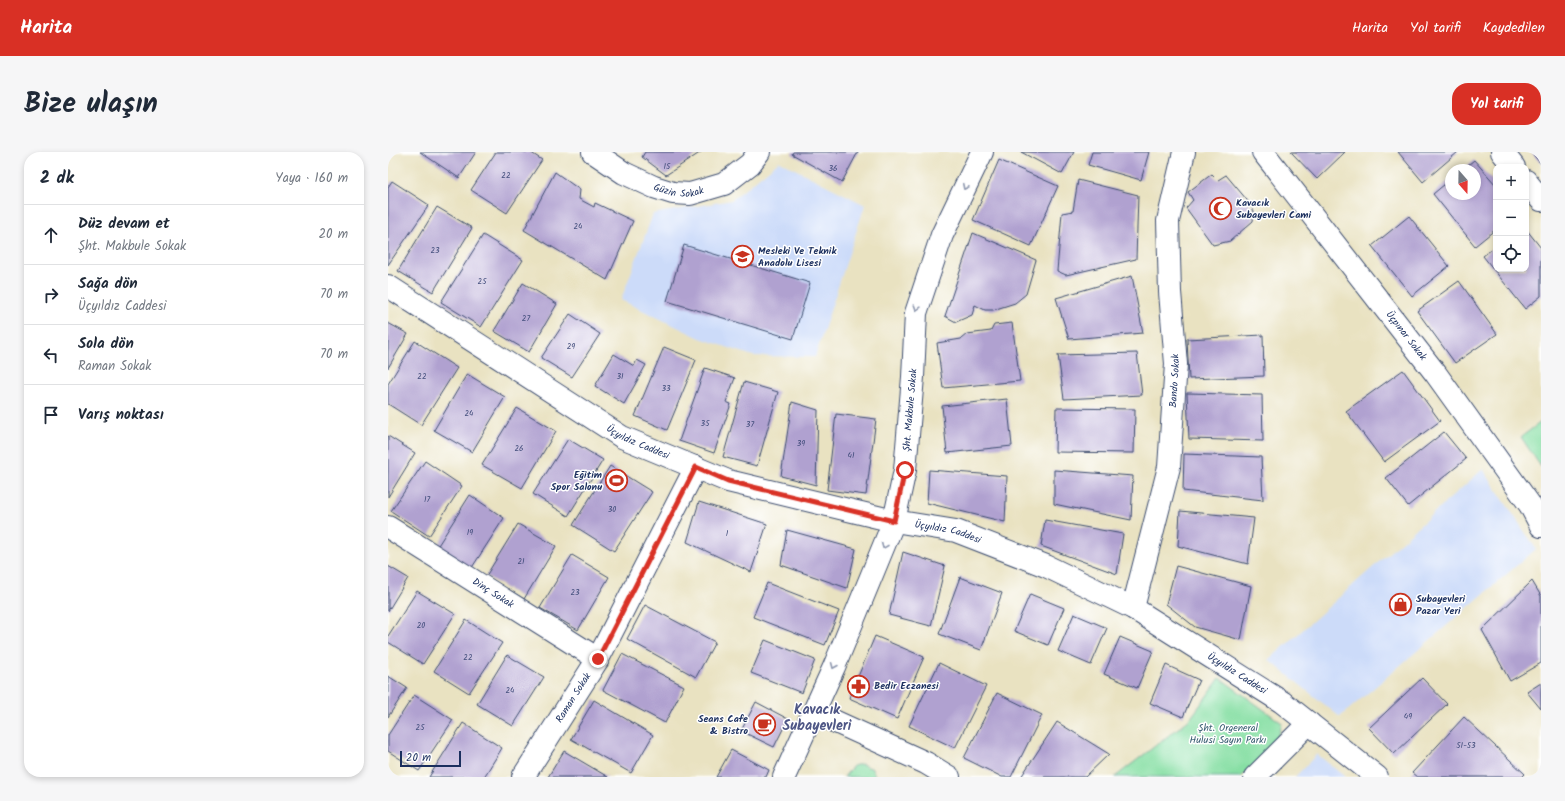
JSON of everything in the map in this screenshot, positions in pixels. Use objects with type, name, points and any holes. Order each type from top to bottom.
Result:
[{"type":"street","name":"Güzin Sokak","points":[[593,152],[624,173],[654,187],[673,193],[690,194],[724,184],[750,164],[759,152]]},
{"type":"street","name":"Şht. Makbule Sokak","points":[[784,777],[814,712],[894,521],[905,470],[913,377],[916,313],[942,235],[982,152]]},
{"type":"street","name":"Bando Sokak","points":[[1133,608],[1169,467],[1176,364],[1170,292],[1168,221],[1184,152]]},
{"type":"street","name":"Üçpınar Sokak","points":[[1263,152],[1436,374],[1530,505],[1541,526]]},
{"type":"street","points":[[1502,152],[1512,164]]},
{"type":"street","points":[[1529,185],[1541,200]]},
{"type":"street","name":"Üçyıldız Caddesi","points":[[388,286],[622,437],[728,481],[894,521],[956,531],[1046,566],[1133,608],[1282,702],[1377,777]]},
{"type":"street","name":"Raman Sokak","points":[[524,777],[598,659],[696,467]]},
{"type":"street","name":"Dinç Sokak","points":[[388,527],[598,659]]},
{"type":"street","points":[[814,712],[919,770],[949,777]]},
{"type":"street","points":[[1255,777],[1309,723]]},
{"type":"shaded area","name":"Mesleki Ve Teknik Anadolu Lisesi","points":[[779,161],[865,205],[815,357],[753,356],[700,338],[621,300],[653,214],[732,200]]},
{"type":"shaded area","name":"Subayevleri Pazar Yeri","points":[[1483,469],[1536,549],[1340,717],[1269,660]]},
{"type":"shaded area","points":[[1317,754],[1345,777],[1295,777]]},
{"type":"green space","points":[[1541,422],[1541,467],[1521,437]]},
{"type":"green space","name":"Şht. Orgeneral Hulusi Sayın Parkı","points":[[1220,678],[1282,723],[1275,745],[1241,777],[1115,777],[1190,719]]},
{"type":"green space","points":[[861,764],[873,769],[875,777],[844,777],[853,766]]},
{"type":"building","points":[[420,152],[476,152],[459,178]]},
{"type":"building","points":[[496,152],[530,152],[542,160],[507,213],[471,190]]},
{"type":"building","points":[[645,152],[701,152],[666,175],[642,157]]},
{"type":"building","points":[[793,152],[858,152],[842,182],[792,154]]},
{"type":"building","points":[[1021,152],[1074,152],[1062,174]]},
{"type":"building","points":[[1092,152],[1149,152],[1141,180],[1088,165]]},
{"type":"building","points":[[1291,152],[1345,152],[1317,179]]},
{"type":"building","points":[[1398,152],[1458,152],[1423,182]]},
{"type":"building","points":[[1531,152],[1541,152],[1541,164]]},
{"type":"building","points":[[999,160],[1058,186],[1031,246],[973,220]]},
{"type":"building","points":[[1474,160],[1478,164],[1469,164]]},
{"type":"building","points":[[1481,168],[1493,182],[1493,231],[1475,246],[1433,194],[1445,184],[1445,200],[1481,200]]},
{"type":"building","points":[[555,172],[580,190],[579,199],[594,207],[595,203],[633,221],[607,280],[524,230]]},
{"type":"building","name":"Kavacık Subayevleri Cami","points":[[1212,174],[1218,180],[1226,175],[1247,200],[1254,211],[1253,221],[1230,241],[1213,245],[1186,208],[1193,200],[1188,192]]},
{"type":"building","points":[[1078,180],[1138,195],[1136,259],[1066,275],[1057,271],[1062,213],[1073,211]]},
{"type":"building","points":[[392,181],[429,205],[388,265],[388,187]]},
{"type":"building","points":[[437,207],[472,228],[433,292],[398,271]]},
{"type":"building","points":[[1409,216],[1449,266],[1412,296],[1372,246]]},
{"type":"building","points":[[973,233],[1036,260],[1026,294],[1015,303],[993,310],[985,310],[975,305],[972,315],[956,322],[945,316]]},
{"type":"building","points":[[1529,233],[1541,248],[1541,296],[1525,309],[1496,272],[1529,272]]},
{"type":"building","points":[[483,235],[523,260],[481,327],[441,302]]},
{"type":"building","points":[[684,245],[810,283],[793,339],[667,301]]},
{"type":"building","points":[[1493,248],[1493,269],[1483,256]]},
{"type":"building","points":[[1132,276],[1143,333],[1069,339],[1056,298]]},
{"type":"building","points":[[1459,281],[1497,334],[1455,363],[1417,311]]},
{"type":"building","points":[[523,283],[557,304],[529,352],[494,331]]},
{"type":"building","points":[[570,314],[600,334],[572,377],[541,358]]},
{"type":"building","points":[[388,323],[408,334],[388,368]]},
{"type":"building","points":[[1012,323],[1020,381],[943,388],[937,343],[961,339],[967,334],[991,331],[994,325]]},
{"type":"building","points":[[1263,335],[1264,376],[1189,379],[1187,339]]},
{"type":"building","points":[[415,341],[457,368],[421,425],[388,404],[388,384]]},
{"type":"building","points":[[664,347],[696,360],[667,430],[635,416]]},
{"type":"building","points":[[1137,353],[1142,395],[1064,399],[1058,355]]},
{"type":"building","points":[[614,354],[634,366],[637,360],[646,365],[624,404],[595,386]]},
{"type":"building","points":[[705,368],[735,378],[726,402],[731,404],[714,453],[679,441]]},
{"type":"building","points":[[1403,370],[1440,421],[1384,462],[1346,411]]},
{"type":"building","points":[[467,374],[505,397],[472,452],[434,430]]},
{"type":"building","points":[[744,382],[778,392],[757,466],[723,457]]},
{"type":"building","points":[[1187,393],[1262,395],[1263,441],[1189,439]]},
{"type":"building","points":[[1007,399],[1012,446],[947,453],[942,406]]},
{"type":"building","points":[[792,402],[818,410],[816,485],[781,476]]},
{"type":"building","points":[[517,408],[556,431],[522,488],[482,465]]},
{"type":"building","points":[[1056,408],[1135,409],[1134,453],[1055,452]]},
{"type":"building","points":[[836,414],[876,419],[866,495],[827,490]]},
{"type":"building","points":[[1444,432],[1466,459],[1408,506],[1386,478]]},
{"type":"building","points":[[388,436],[415,453],[388,497]]},
{"type":"building","points":[[568,439],[603,460],[568,516],[533,494]]},
{"type":"building","points":[[1184,454],[1261,457],[1263,500],[1183,491]]},
{"type":"building","points":[[425,461],[462,486],[429,536],[391,511]]},
{"type":"building","points":[[610,466],[652,492],[614,551],[573,525]]},
{"type":"building","points":[[929,470],[1007,476],[1005,522],[927,503]]},
{"type":"building","points":[[1054,470],[1133,476],[1131,520],[1054,504]]},
{"type":"building","points":[[470,495],[504,518],[471,569],[437,547]]},
{"type":"building","points":[[699,502],[767,524],[751,572],[687,542]]},
{"type":"building","points":[[1180,511],[1254,518],[1248,564],[1178,546]]},
{"type":"building","points":[[1045,520],[1123,534],[1117,574],[1041,546]]},
{"type":"building","points":[[518,524],[556,546],[524,599],[486,576]]},
{"type":"building","points":[[787,530],[856,549],[847,588],[781,565]]},
{"type":"building","points":[[903,552],[945,566],[931,626],[889,615]]},
{"type":"building","points":[[572,555],[609,577],[578,630],[540,608]]},
{"type":"building","points":[[388,566],[408,578],[388,611]]},
{"type":"building","points":[[1176,566],[1251,586],[1241,640],[1195,627],[1166,604]]},
{"type":"building","points":[[960,577],[1002,593],[981,650],[939,634]]},
{"type":"building","points":[[1532,581],[1541,596],[1541,663],[1510,681],[1482,630]]},
{"type":"building","points":[[767,583],[839,611],[825,645],[753,617]]},
{"type":"building","points":[[417,591],[455,614],[423,664],[388,642],[388,636]]},
{"type":"building","points":[[1030,594],[1064,608],[1048,645],[1014,631]]},
{"type":"building","points":[[645,605],[715,642],[696,677],[627,639]]},
{"type":"building","points":[[1074,614],[1107,628],[1091,665],[1058,651]]},
{"type":"building","points":[[466,620],[502,643],[469,693],[434,671]]},
{"type":"building","points":[[875,636],[924,657],[897,719],[849,698]]},
{"type":"building","points":[[1120,637],[1153,651],[1137,688],[1104,674]]},
{"type":"building","points":[[765,640],[815,660],[802,693],[751,673]]},
{"type":"building","points":[[622,654],[684,686],[665,723],[603,690]]},
{"type":"building","points":[[507,655],[544,677],[513,726],[477,704]]},
{"type":"building","points":[[939,663],[986,686],[955,748],[909,726]]},
{"type":"building","points":[[1166,665],[1199,680],[1183,717],[1150,703]]},
{"type":"building","points":[[388,676],[407,688],[388,717]]},
{"type":"building","points":[[1422,678],[1447,704],[1394,754],[1369,728]]},
{"type":"building","points":[[1541,683],[1541,709],[1527,692]]},
{"type":"building","points":[[997,693],[1042,715],[1011,777],[1002,777],[964,758]]},
{"type":"building","points":[[414,695],[453,720],[419,771],[388,751],[388,735]]},
{"type":"building","points":[[594,700],[653,735],[631,773],[571,739]]},
{"type":"building","name":"Seans Cafe & Bistro","points":[[756,702],[788,719],[774,747],[741,731]]},
{"type":"building","points":[[1464,717],[1525,774],[1522,777],[1417,777],[1412,773]]},
{"type":"building","points":[[1057,722],[1109,754],[1085,777],[1021,777]]},
{"type":"building","points":[[463,723],[502,748],[484,777],[429,777]]},
{"type":"building","points":[[731,750],[769,770],[766,777],[716,777]]},
{"type":"building","points":[[564,751],[608,777],[548,777]]},
{"type":"place","name":"Kavacık Subayevleri Cami","points":[[1220,209]]},
{"type":"place","name":"Mesleki Ve Teknik Anadolu Lisesi","points":[[743,257]]},
{"type":"place","name":"Eğitim Spor Salonu","points":[[617,481]]},
{"type":"place","name":"Subayevleri Pazar Yeri","points":[[1401,605]]},
{"type":"place","name":"Bedir Eczanesi","points":[[858,686]]},
{"type":"place","name":"Seans Cafe & Bistro","points":[[764,725]]},
{"type":"district","name":"Kavacık Subayevleri","points":[[817,718]]},
{"type":"route","points":[[598,659],[696,467],[728,481],[894,521],[905,470]]}]
